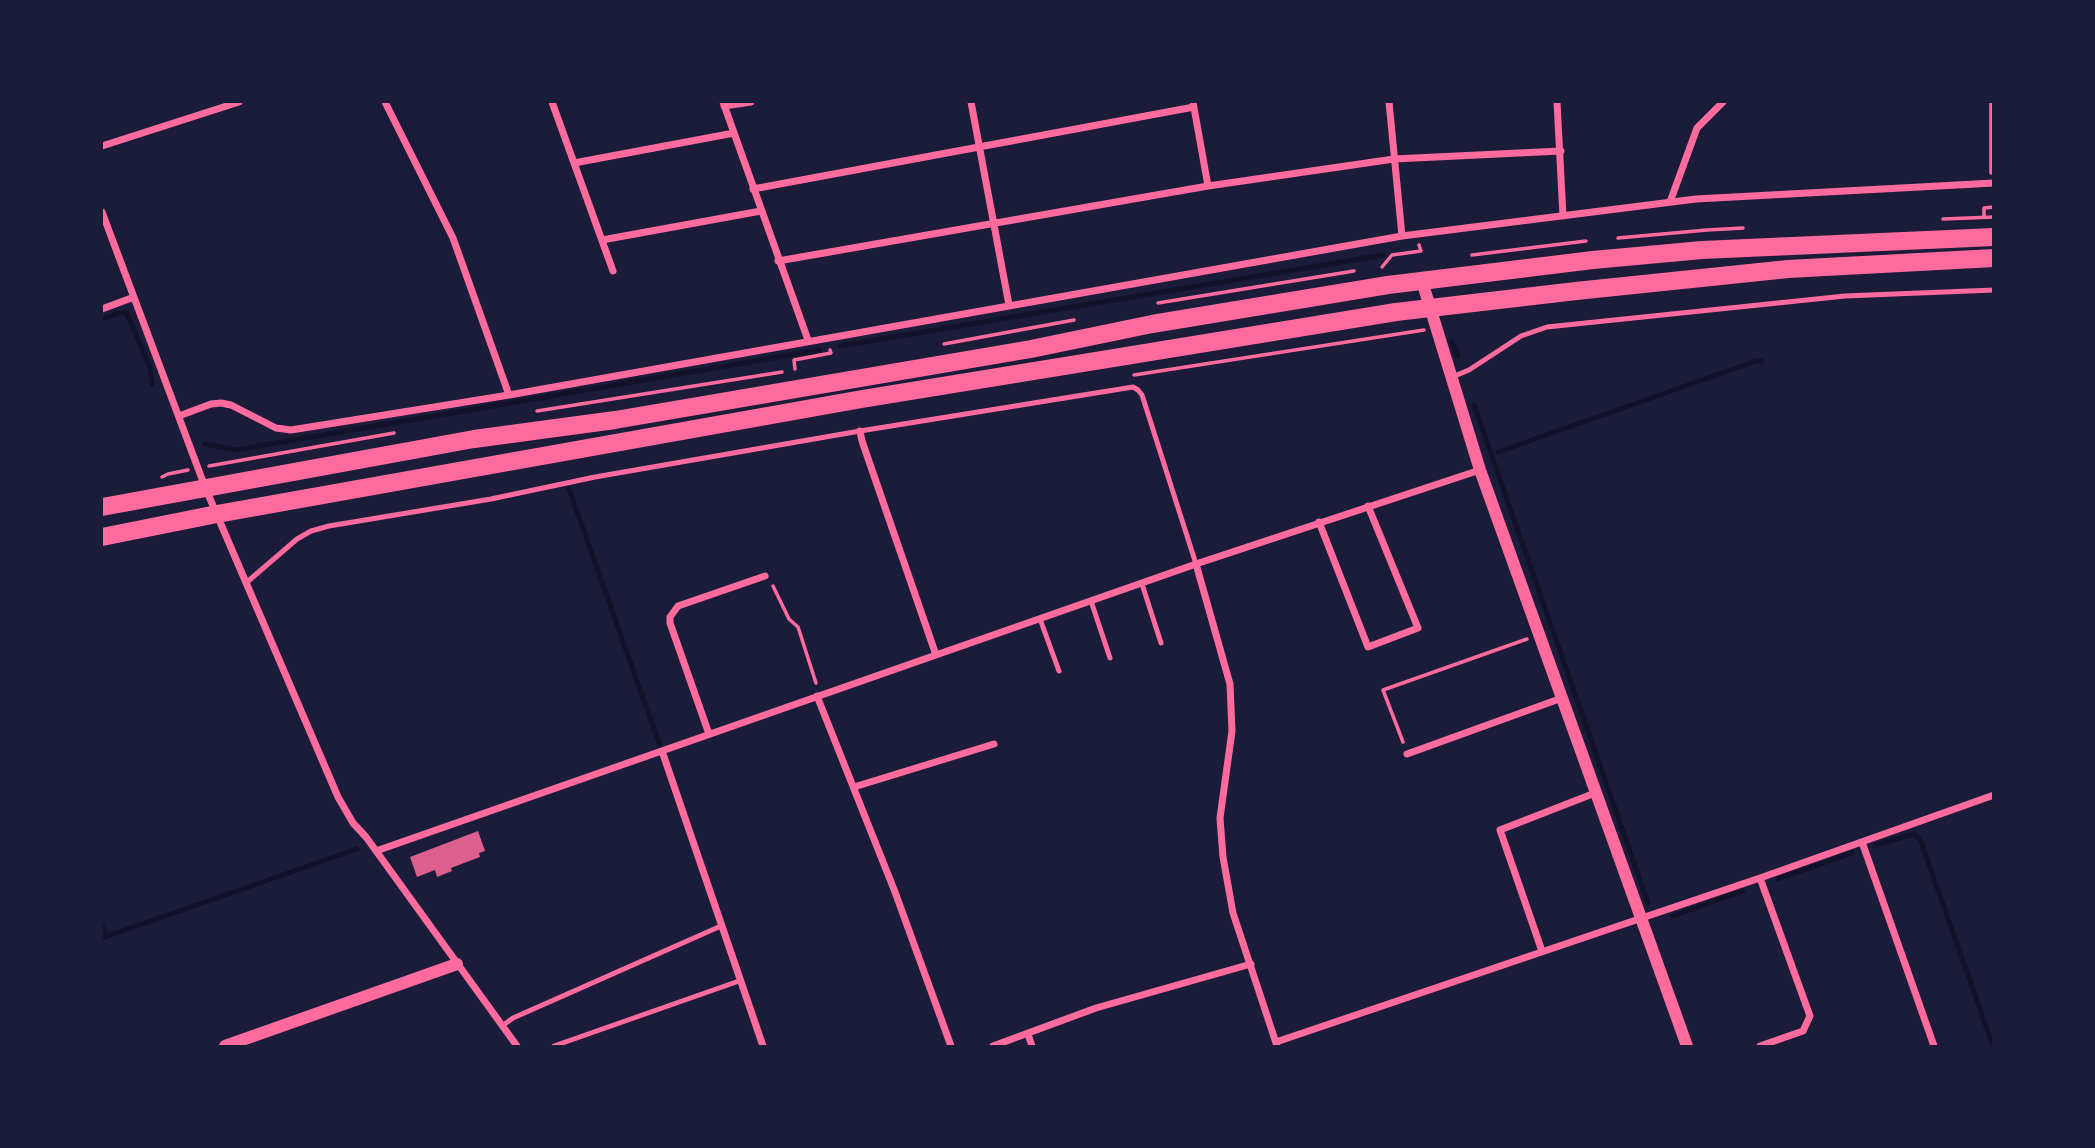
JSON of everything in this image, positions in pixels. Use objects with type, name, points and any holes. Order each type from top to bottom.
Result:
[{"type":"highway","points":[[102,507],[474,439],[615,420],[1031,349],[1152,324],[1422,281],[1580,261],[1702,250],[1993,237]]},
{"type":"highway","points":[[102,537],[216,514],[496,466],[590,446],[1036,369],[1197,346],[1396,312],[1788,269],[1993,258]]},
{"type":"street","points":[[102,146],[239,102]]},
{"type":"street","points":[[385,102],[453,238],[509,395]]},
{"type":"street","points":[[552,102],[613,271]]},
{"type":"street","points":[[751,102],[723,104],[808,340]]},
{"type":"street","points":[[971,102],[1009,305]]},
{"type":"street","points":[[1389,102],[1402,236]]},
{"type":"street","points":[[1557,102],[1563,216]]},
{"type":"street","points":[[1670,202],[1697,128],[1723,102]]},
{"type":"street","points":[[753,189],[1193,104],[1208,186]]},
{"type":"street","points":[[574,163],[734,133]]},
{"type":"street","points":[[778,261],[1208,186],[1394,159],[1560,151]]},
{"type":"street","points":[[179,415],[221,403],[231,405],[276,428],[291,430],[509,395],[1402,236],[1670,202],[1992,183]]},
{"type":"street","points":[[602,240],[761,211]]},
{"type":"street","points":[[102,212],[205,487],[338,797],[353,823],[517,1046]]},
{"type":"street","points":[[1422,281],[1480,470],[1687,1046]]},
{"type":"street","points":[[102,309],[134,298]]},
{"type":"street","points":[[860,431],[936,655]]},
{"type":"street","points":[[376,851],[1196,564],[1480,470]]},
{"type":"street","points":[[1320,522],[1368,647],[1418,628],[1368,506]]},
{"type":"street","points":[[1196,564],[1230,684],[1232,731],[1220,818],[1223,857],[1233,913],[1276,1044],[1993,795]]},
{"type":"street","points":[[709,734],[670,617],[678,606],[765,576]]},
{"type":"street","points":[[817,696],[895,892],[951,1046]]},
{"type":"street","points":[[1407,754],[1562,698]]},
{"type":"street","points":[[854,787],[994,744]]},
{"type":"street","points":[[662,751],[763,1046]]},
{"type":"street","points":[[1542,951],[1500,830],[1595,793]]},
{"type":"street","points":[[1862,842],[1934,1046]]},
{"type":"street","points":[[1760,878],[1810,1016],[1803,1031],[1760,1046]]},
{"type":"street","points":[[225,1046],[457,964]]},
{"type":"street","points":[[993,1046],[1096,1008],[1251,964]]},
{"type":"street","points":[[1028,1034],[1032,1046]]},
{"type":"lane","points":[[1452,377],[1469,370],[1521,336],[1547,327],[1845,296],[1993,290]]},
{"type":"lane","points":[[246,583],[297,539],[311,531],[329,526],[860,431],[1133,387],[1142,395],[1196,564]]},
{"type":"lane","points":[[1142,584],[1161,643]]},
{"type":"lane","points":[[1091,601],[1110,658]]},
{"type":"lane","points":[[1040,619],[1059,671]]},
{"type":"lane","points":[[502,1026],[525,1013],[721,926]]},
{"type":"lane","points":[[554,1046],[739,981]]},
{"type":"path","points":[[1991,102],[1992,183]]},
{"type":"path","points":[[1984,217],[1984,208],[1993,207]]},
{"type":"path","points":[[1382,267],[1392,255],[1421,251],[1420,245],[1404,248]]},
{"type":"path","points":[[795,369],[794,360],[831,353],[830,345]]},
{"type":"path","points":[[168,474],[181,471]]},
{"type":"path","points":[[765,576],[774,587],[789,619],[798,627],[817,686],[817,696]]},
{"type":"path","points":[[1407,754],[1383,690],[1539,635]]},
{"type":"building","points":[[478,831],[485,851],[479,853],[480,857],[451,868],[452,871],[437,877],[435,870],[417,877],[410,857]]},
{"type":"waterway","points":[[840,346],[1383,255]]},
{"type":"waterway","points":[[102,319],[122,312],[127,313],[150,368],[152,384]]},
{"type":"waterway","points":[[1452,342],[1458,356]]},
{"type":"waterway","points":[[205,444],[236,450],[819,350]]},
{"type":"waterway","points":[[1498,452],[1761,361]]},
{"type":"waterway","points":[[1474,405],[1648,903]]},
{"type":"waterway","points":[[569,489],[659,743]]},
{"type":"waterway","points":[[1876,845],[1914,834],[1920,839],[1993,1046]]},
{"type":"waterway","points":[[102,926],[105,937],[357,849]]},
{"type":"waterway","points":[[1778,879],[1852,853]]},
{"type":"waterway","points":[[1673,916],[1743,891]]}]
